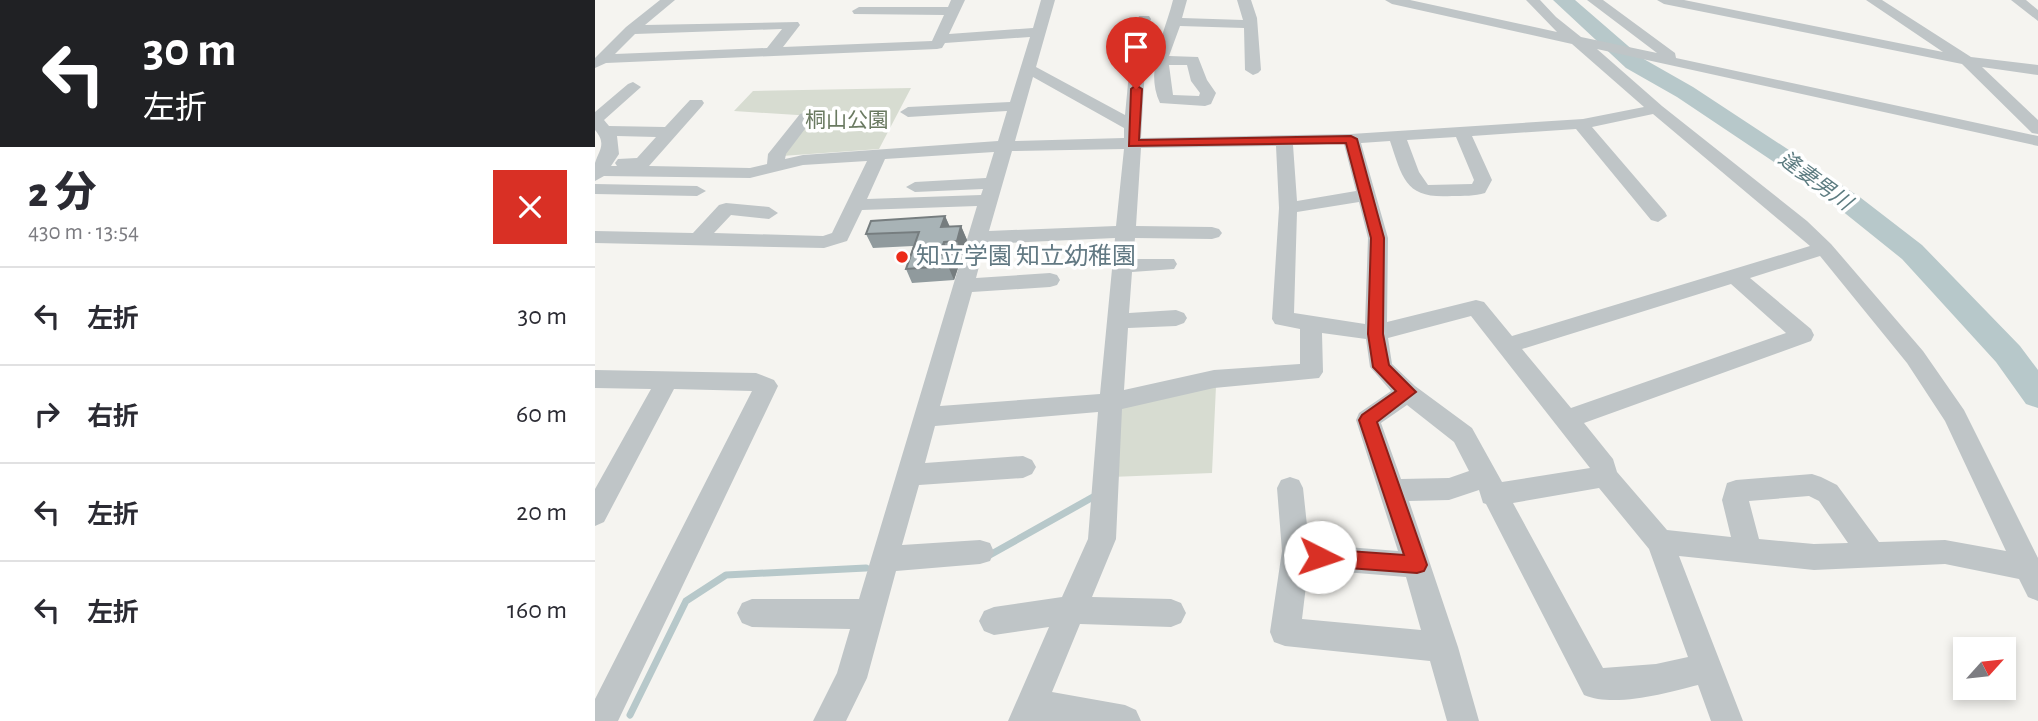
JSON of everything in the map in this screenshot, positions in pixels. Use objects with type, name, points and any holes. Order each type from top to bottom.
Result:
[{"type":"street","points":[[599,63],[631,30],[668,0]]},
{"type":"street","points":[[860,6],[924,0]]},
{"type":"street","points":[[829,721],[851,678],[1048,0]]},
{"type":"street","points":[[1244,0],[1250,24],[1254,70]]},
{"type":"street","points":[[1392,0],[2038,141]]},
{"type":"street","points":[[1533,0],[1551,20],[1581,41],[1656,109],[1824,248],[1915,357],[1955,417],[2033,578]]},
{"type":"street","points":[[1594,0],[1673,61]]},
{"type":"street","points":[[1664,0],[1967,61],[2038,70]]},
{"type":"street","points":[[1873,0],[1967,61],[2038,129]]},
{"type":"street","points":[[2018,0],[2038,17]]},
{"type":"street","points":[[2030,0],[2038,1]]},
{"type":"street","points":[[599,63],[772,51],[937,46],[955,5],[860,6]]},
{"type":"street","points":[[1125,721],[1027,713],[1102,539],[1104,482],[1119,321],[1140,31],[1145,19],[1139,18],[1141,10],[1177,12],[1250,24]]},
{"type":"street","points":[[1161,61],[1177,12]]},
{"type":"street","points":[[631,30],[793,25],[772,51]]},
{"type":"street","points":[[940,39],[1039,32]]},
{"type":"street","points":[[1027,68],[1133,135]]},
{"type":"street","points":[[599,124],[633,87]]},
{"type":"street","points":[[599,175],[642,163],[696,103]]},
{"type":"street","points":[[908,112],[1016,106]]},
{"type":"street","points":[[599,175],[750,173],[803,160],[1133,135],[1284,143],[1351,139],[1581,124],[1656,109]]},
{"type":"street","points":[[775,167],[777,154],[806,117]]},
{"type":"street","points":[[599,124],[669,132]]},
{"type":"street","points":[[599,124],[609,136],[610,154],[599,175]]},
{"type":"street","points":[[1581,124],[1658,216]]},
{"type":"street","points":[[1397,136],[1415,186],[1423,192],[1479,189],[1483,180],[1462,132]]},
{"type":"street","points":[[1351,139],[1377,238],[1376,334],[1381,367],[1407,392],[1463,435],[1595,684],[1656,680],[1705,668]]},
{"type":"street","points":[[1284,143],[1288,208],[1283,319],[1376,334],[1476,307],[1604,466],[1605,477],[1660,542],[1727,721]]},
{"type":"street","points":[[595,237],[831,240],[840,237],[878,156]]},
{"type":"street","points":[[599,175],[697,191]]},
{"type":"street","points":[[915,187],[991,192]]},
{"type":"street","points":[[855,205],[991,192]]},
{"type":"street","points":[[1288,208],[1367,195]]},
{"type":"street","points":[[698,239],[726,209],[769,213]]},
{"type":"street","points":[[977,238],[1126,232],[1212,233]]},
{"type":"street","points":[[1508,345],[1824,248]]},
{"type":"street","points":[[1123,267],[1167,264]]},
{"type":"street","points":[[1567,419],[1803,335],[1735,276]]},
{"type":"street","points":[[963,286],[1050,280]]},
{"type":"street","points":[[1119,321],[1176,318]]},
{"type":"street","points":[[926,416],[1112,402],[1214,379],[1311,372],[1311,323]]},
{"type":"street","points":[[595,379],[756,382],[766,386],[601,721]]},
{"type":"street","points":[[595,514],[667,380]]},
{"type":"street","points":[[1407,392],[1368,420],[1443,647],[1463,721]]},
{"type":"street","points":[[909,475],[1023,467]]},
{"type":"street","points":[[1392,490],[1449,489],[1605,477]]},
{"type":"street","points":[[1748,551],[1735,500],[1736,491],[1812,485],[1828,493],[1872,555]]},
{"type":"street","points":[[1290,488],[1296,556],[1285,632],[1443,647]]},
{"type":"street","points":[[1660,542],[1814,557],[1945,552],[2033,578]]},
{"type":"street","points":[[884,559],[980,552]]},
{"type":"street","points":[[1296,556],[1417,565]]},
{"type":"street","points":[[752,613],[852,615],[870,610]]},
{"type":"street","points":[[994,621],[1072,610],[1171,613]]},
{"type":"green space","name":"桐山公園","points":[[911,88],[879,149],[782,156],[813,116],[734,111],[753,91]]},
{"type":"green space","points":[[1216,386],[1212,473],[1111,477],[1122,406]]},
{"type":"building","points":[[945,216],[941,227],[961,226],[957,241],[944,242],[939,255],[952,254],[948,266],[906,269],[919,232],[866,234],[871,221]]},
{"type":"waterway","name":"逢妻男川","points":[[1563,0],[1634,63],[1685,92],[1789,161],[1851,204],[1912,252],[2008,354],[2038,395]]},
{"type":"waterway","points":[[988,556],[1093,497]]},
{"type":"waterway","points":[[630,715],[686,601],[726,575],[866,568]]},
{"type":"place","name":"知立学園 知立幼稚園","points":[[902,257]]},
{"type":"route","points":[[1136,89],[1133,144],[1284,143],[1351,139],[1377,238],[1376,334],[1381,367],[1407,392],[1368,420],[1417,565],[1320,557]]}]
